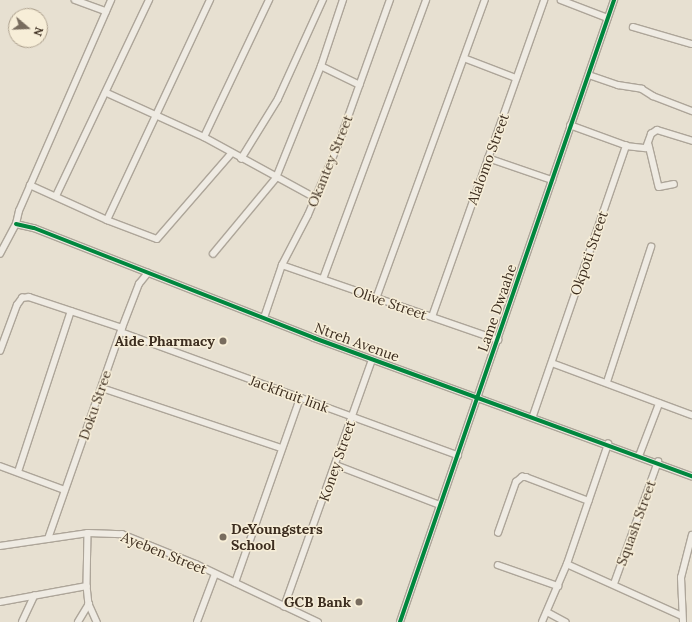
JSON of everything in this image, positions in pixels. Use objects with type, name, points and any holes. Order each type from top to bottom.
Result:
[{"type":"street","points":[[75,0],[106,11]]},
{"type":"street","points":[[0,254],[16,224],[30,185],[111,0]]},
{"type":"street","points":[[56,196],[107,94],[149,0]]},
{"type":"street","points":[[107,220],[210,0]]},
{"type":"street","points":[[204,137],[269,0]]},
{"type":"street","points":[[241,159],[278,99],[323,0]]},
{"type":"street","points":[[213,254],[276,178],[322,66],[343,0]]},
{"type":"street","name":"Okantey Street","points":[[264,318],[282,265],[308,215],[314,197],[338,145],[390,0]]},
{"type":"street","points":[[324,279],[426,0]]},
{"type":"street","points":[[376,299],[485,0]]},
{"type":"street","name":"Alalomo Street","points":[[432,318],[544,0]]},
{"type":"street","points":[[561,0],[608,18]]},
{"type":"street","name":"Lame Dwaahe","points":[[400,622],[614,0]]},
{"type":"street","points":[[634,27],[692,44]]},
{"type":"street","points":[[464,58],[516,78]]},
{"type":"street","points":[[322,66],[360,85]]},
{"type":"street","points":[[589,75],[618,85],[642,89],[653,96],[692,111]]},
{"type":"street","points":[[107,94],[204,137],[231,154],[314,197]]},
{"type":"street","points":[[571,126],[626,146],[639,149],[649,145]]},
{"type":"street","points":[[674,184],[659,187],[649,145],[651,134],[657,130],[692,141]]},
{"type":"street","name":"Okpoti Street","points":[[534,416],[626,146]]},
{"type":"street","points":[[30,185],[107,220],[157,239],[231,154]]},
{"type":"street","points":[[488,158],[552,180]]},
{"type":"street","name":"Ntreh Avenue","points":[[16,224],[34,228],[372,360],[534,416],[692,476]]},
{"type":"street","points":[[607,382],[651,247]]},
{"type":"street","name":"Olive Street","points":[[282,265],[376,299],[498,340]]},
{"type":"street","name":"Doku Stree","points":[[48,539],[121,330],[139,284],[148,273]]},
{"type":"street","name":"Jackfruit link","points":[[0,351],[17,305],[22,298],[29,297],[71,311],[300,398],[458,455]]},
{"type":"street","points":[[18,472],[71,311]]},
{"type":"street","name":"Koney Street","points":[[284,607],[336,465],[372,360]]},
{"type":"street","points":[[552,363],[607,382],[659,404],[692,415]]},
{"type":"street","points":[[102,388],[281,448]]},
{"type":"street","points":[[235,583],[281,448],[300,398]]},
{"type":"street","points":[[639,456],[659,404]]},
{"type":"street","points":[[542,622],[567,564],[608,444]]},
{"type":"street","name":"Squash Street","points":[[614,584],[658,462]]},
{"type":"street","points":[[336,465],[440,505]]},
{"type":"street","points":[[0,466],[65,490]]},
{"type":"street","points":[[498,533],[516,482],[526,476],[589,501]]},
{"type":"street","name":"Ayeben Street","points":[[0,546],[88,533],[106,532],[128,536],[235,583],[318,622]]},
{"type":"street","points":[[88,533],[87,586],[89,604],[97,622]]},
{"type":"street","points":[[567,564],[614,584],[683,619],[681,578],[691,544],[692,535]]},
{"type":"street","points":[[498,565],[558,586]]},
{"type":"street","points":[[197,622],[215,574]]},
{"type":"street","points":[[0,602],[87,586]]},
{"type":"street","points":[[22,622],[34,596]]},
{"type":"street","points":[[78,622],[89,604]]},
{"type":"street","points":[[547,612],[566,622]]},
{"type":"cycle path","points":[[400,622],[614,0]]},
{"type":"cycle path","points":[[16,224],[34,228],[314,338],[692,476]]},
{"type":"place","name":"Aide Pharmacy","points":[[223,341]]},
{"type":"place","name":"DeYoungsters School","points":[[223,537]]},
{"type":"place","name":"GCB Bank","points":[[359,602]]}]
